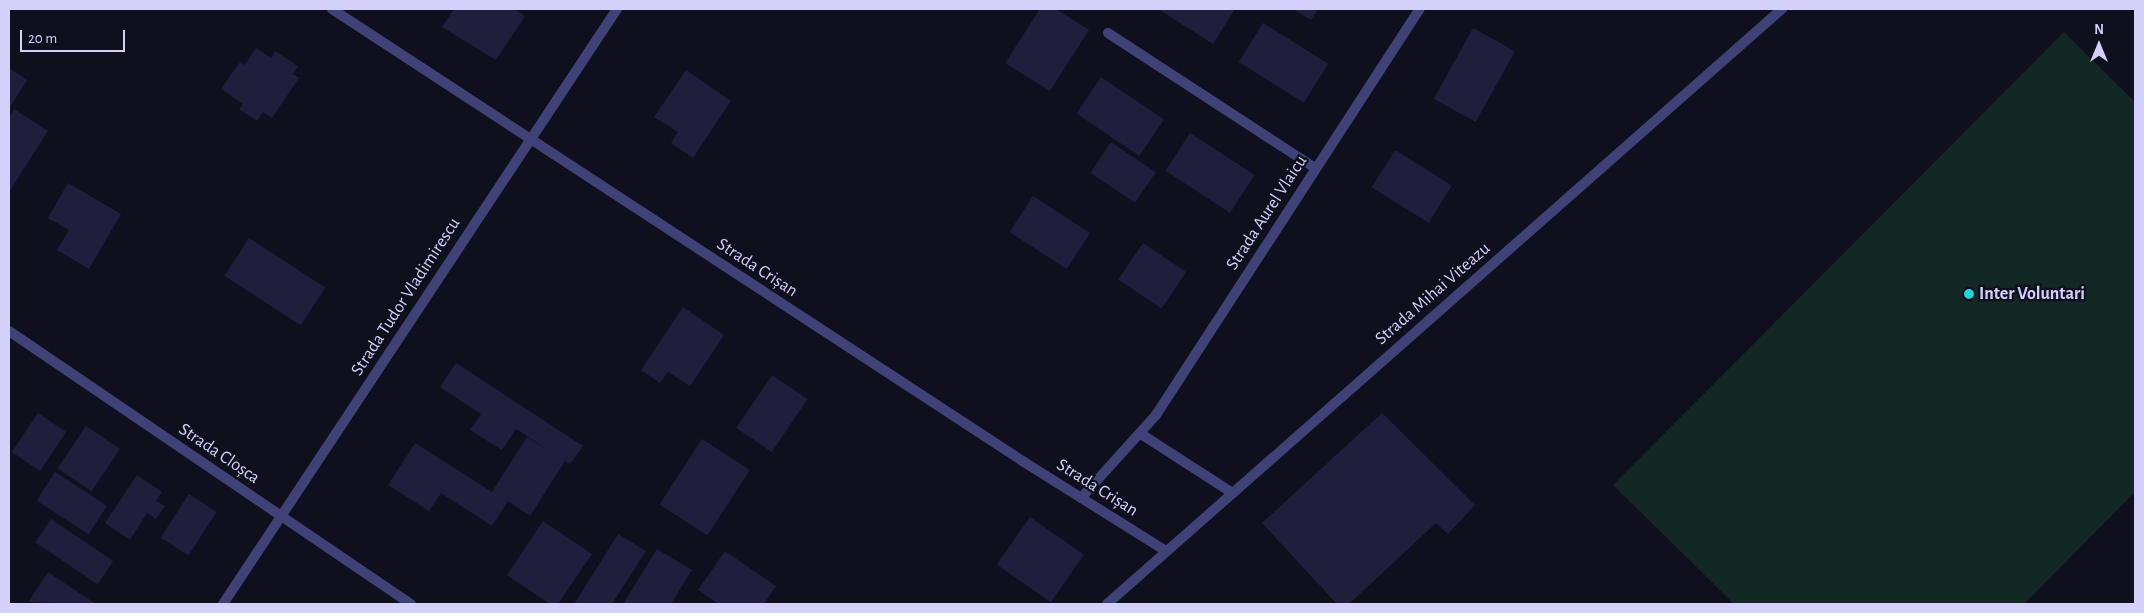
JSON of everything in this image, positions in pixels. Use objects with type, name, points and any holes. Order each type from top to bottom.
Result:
[{"type":"street","name":"Strada Crișan","points":[[332,9],[1081,498],[1166,551]]},
{"type":"street","name":"Strada Tudor Vladimirescu","points":[[223,604],[617,9]]},
{"type":"street","name":"Strada Aurel Vlaicu","points":[[1081,498],[1141,434],[1420,9]]},
{"type":"street","name":"Strada Mihai Viteazu","points":[[1107,604],[1782,9]]},
{"type":"street","points":[[1108,33],[1315,168]]},
{"type":"street","name":"Strada Cloșca","points":[[9,331],[411,604]]},
{"type":"street","points":[[1141,434],[1232,492]]},
{"type":"green space","name":"Inter Voluntari","points":[[2064,32],[2135,102],[2135,492],[2024,604],[1734,604],[1613,485]]},
{"type":"building","points":[[454,9],[514,9],[525,16],[496,60],[442,27]]},
{"type":"building","points":[[1040,9],[1056,9],[1089,30],[1050,91],[1005,63]]},
{"type":"building","points":[[1158,9],[1235,9],[1213,44]]},
{"type":"building","points":[[1293,9],[1318,9],[1311,20]]},
{"type":"building","points":[[1263,23],[1328,64],[1304,103],[1239,62]]},
{"type":"building","points":[[1473,28],[1515,51],[1476,122],[1434,99]]},
{"type":"building","points":[[256,48],[271,58],[275,51],[298,66],[293,74],[299,78],[272,118],[263,112],[257,121],[239,109],[243,104],[221,89],[240,62],[245,65]]},
{"type":"building","points":[[9,68],[27,80],[9,109]]},
{"type":"building","points":[[686,70],[731,101],[693,158],[671,143],[678,132],[654,117]]},
{"type":"building","points":[[1101,77],[1164,119],[1139,156],[1076,113]]},
{"type":"building","points":[[14,109],[48,131],[9,192],[9,118]]},
{"type":"building","points":[[1190,133],[1255,175],[1230,213],[1165,171]]},
{"type":"building","points":[[1111,142],[1156,172],[1135,203],[1090,173]]},
{"type":"building","points":[[1395,150],[1452,186],[1429,223],[1372,187]]},
{"type":"building","points":[[68,183],[121,214],[89,269],[57,250],[69,230],[48,218]]},
{"type":"building","points":[[1033,196],[1090,233],[1067,269],[1010,232]]},
{"type":"building","points":[[249,238],[325,288],[301,325],[224,276]]},
{"type":"building","points":[[1143,243],[1186,272],[1162,309],[1118,279]]},
{"type":"building","points":[[683,307],[724,335],[690,386],[668,372],[660,383],[641,370]]},
{"type":"building","points":[[456,363],[583,446],[570,464],[565,461],[530,516],[508,501],[492,526],[441,493],[429,511],[388,485],[415,443],[492,492],[527,437],[548,450],[516,429],[502,450],[470,430],[481,414],[440,387]]},
{"type":"building","points":[[772,375],[808,399],[772,452],[736,428]]},
{"type":"building","points":[[38,413],[66,432],[40,471],[12,452]]},
{"type":"building","points":[[1382,413],[1475,505],[1448,534],[1436,523],[1349,604],[1337,604],[1262,523]]},
{"type":"building","points":[[86,426],[120,449],[91,491],[57,468]]},
{"type":"building","points":[[702,439],[750,470],[707,535],[660,504]]},
{"type":"building","points":[[55,472],[107,506],[88,534],[36,501]]},
{"type":"building","points":[[137,475],[162,492],[156,501],[165,506],[156,519],[147,513],[130,540],[105,523]]},
{"type":"building","points":[[189,494],[217,512],[188,556],[161,538]]},
{"type":"building","points":[[1030,517],[1084,555],[1051,602],[997,565]]},
{"type":"building","points":[[51,519],[113,561],[98,584],[35,542]]},
{"type":"building","points":[[543,521],[592,554],[558,604],[550,604],[507,575]]},
{"type":"building","points":[[618,534],[646,551],[612,604],[574,604]]},
{"type":"building","points":[[657,549],[692,570],[671,604],[623,604]]},
{"type":"building","points":[[725,551],[776,586],[764,604],[719,604],[698,590]]},
{"type":"building","points":[[48,572],[96,604],[28,602]]},
{"type":"place","name":"Inter Voluntari","points":[[1969,294]]}]
